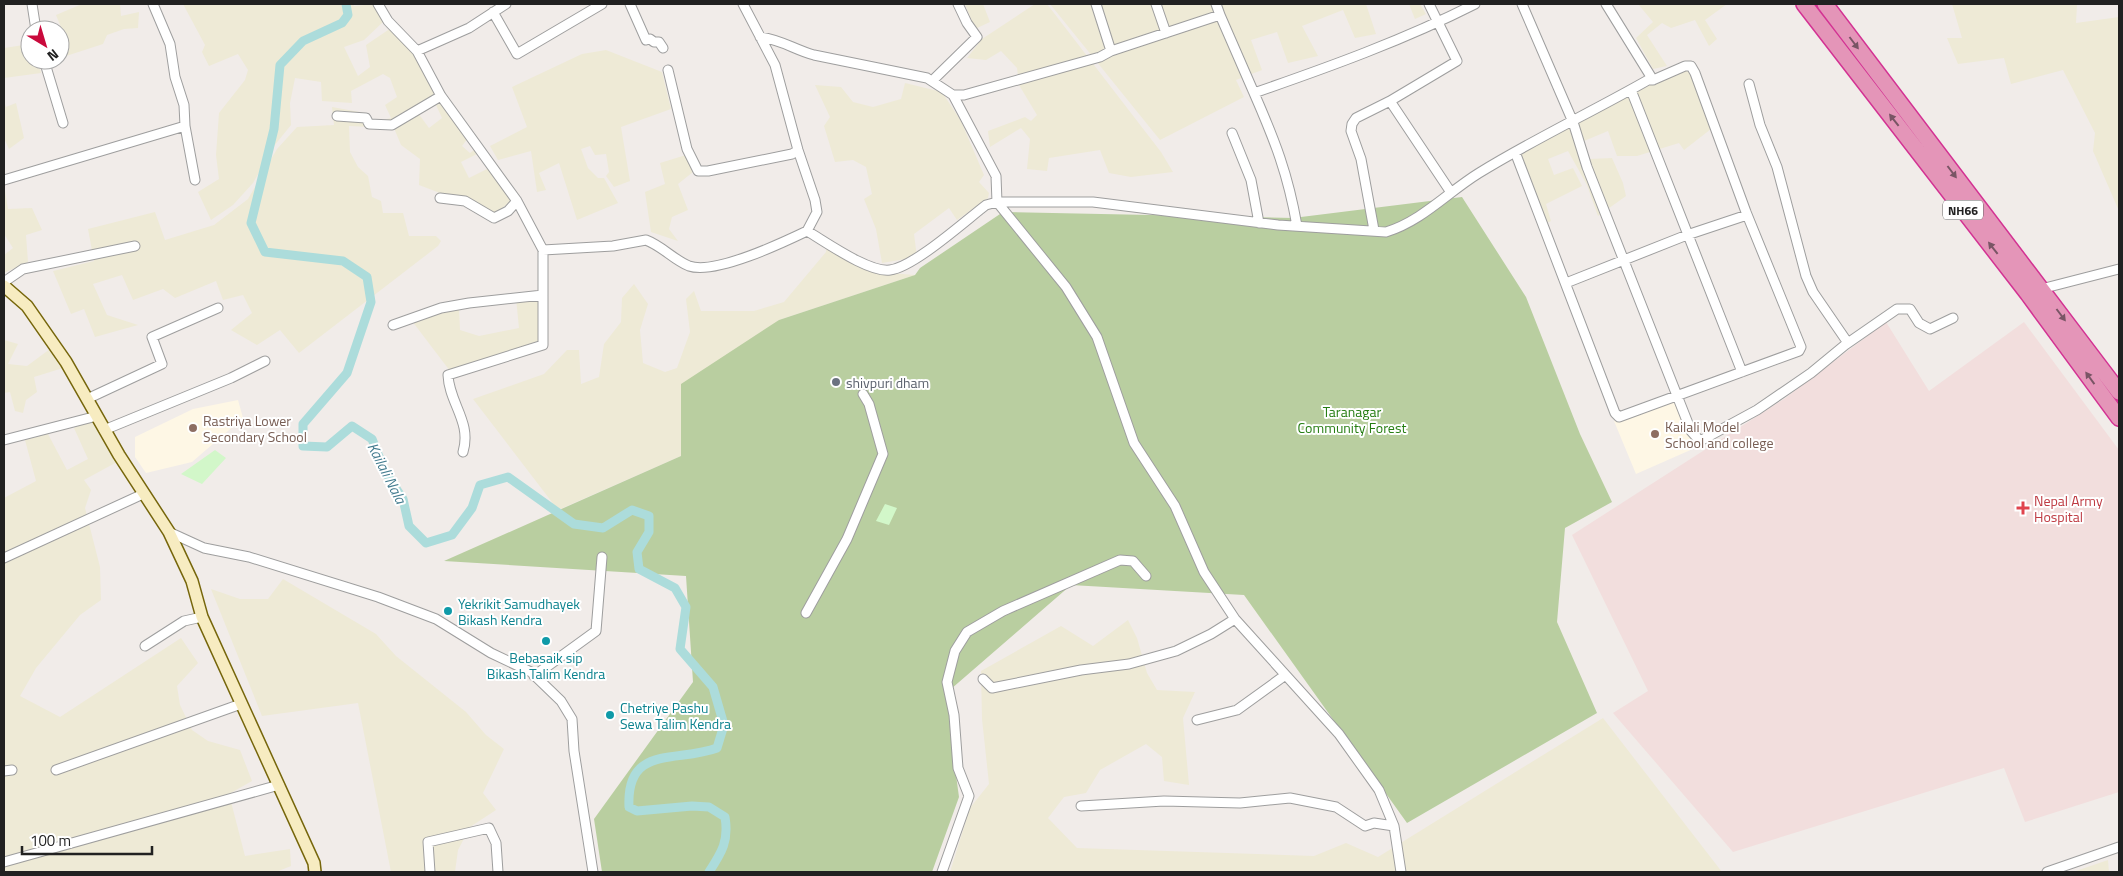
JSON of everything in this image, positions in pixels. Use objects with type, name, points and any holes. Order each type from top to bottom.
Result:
[{"type":"highway","name":"NH66","points":[[1804,4],[2028,294],[2119,418]]},
{"type":"highway","name":"NH66","points":[[1825,4],[2119,392]]},
{"type":"street","points":[[32,4],[34,20]]},
{"type":"street","points":[[152,4],[170,44],[176,77],[184,105],[185,126],[195,180]]},
{"type":"street","points":[[378,4],[388,21],[417,51],[441,96],[517,201],[543,250],[543,345],[448,375],[448,386],[462,416],[466,433],[463,452]]},
{"type":"street","points":[[417,51],[469,28],[506,4]]},
{"type":"street","points":[[493,12],[517,54],[602,4]]},
{"type":"street","points":[[630,4],[646,40],[650,39],[654,42],[659,42],[662,48]]},
{"type":"street","points":[[543,250],[614,246],[646,240],[689,266],[709,268],[770,248],[807,231],[817,212],[815,200],[798,150],[775,65],[743,4]]},
{"type":"street","points":[[932,81],[977,37],[966,23],[958,4]]},
{"type":"street","points":[[1096,4],[1111,51]]},
{"type":"street","points":[[1156,4],[1166,33]]},
{"type":"street","points":[[1216,4],[1279,149],[1291,188],[1297,226]]},
{"type":"street","points":[[1374,230],[1352,124],[1356,118],[1390,101],[1458,61],[1429,4]]},
{"type":"street","points":[[1254,93],[1353,58],[1437,23],[1475,4]]},
{"type":"street","points":[[1522,4],[1573,122],[1587,167],[1691,431],[1700,441],[1757,410],[1811,373],[1848,343],[1897,309],[1910,309],[1919,323],[1930,330],[1953,318]]},
{"type":"street","points":[[1606,4],[1653,80]]},
{"type":"street","points":[[953,95],[964,95],[1100,57],[1111,51],[1220,16]]},
{"type":"street","points":[[760,37],[775,39],[801,51],[932,81],[953,95],[996,176],[997,202],[1066,287],[1097,337],[1134,443],[1164,487],[1204,572],[1235,619],[1284,676],[1339,734],[1379,790],[1394,826],[1401,872]]},
{"type":"street","points":[[807,231],[872,267],[890,270],[907,264],[986,205],[997,202],[1094,202],[1297,226],[1386,232],[1396,229],[1428,211],[1450,191],[1515,152],[1648,80],[1653,80],[1685,66],[1691,66],[1747,215],[1801,347],[1799,351],[1622,417],[1615,413],[1515,152]]},
{"type":"street","points":[[47,70],[63,123]]},
{"type":"street","points":[[668,70],[687,149],[698,171],[708,171],[792,154],[798,150]]},
{"type":"street","points":[[1749,84],[1760,124],[1776,167],[1806,276],[1813,292],[1848,343]]},
{"type":"street","points":[[1631,90],[1742,372]]},
{"type":"street","points":[[337,116],[366,118],[369,124],[392,125],[441,96]]},
{"type":"street","points":[[1390,101],[1450,191]]},
{"type":"street","points":[[4,180],[185,126]]},
{"type":"street","points":[[1232,133],[1250,180],[1259,222]]},
{"type":"street","points":[[440,198],[466,201],[494,218],[508,211],[517,201]]},
{"type":"street","points":[[1566,283],[1687,235],[1747,215]]},
{"type":"street","points":[[135,246],[23,269],[4,284],[27,306],[66,362],[104,430],[136,479],[143,494],[169,532],[192,581],[202,617],[314,863],[315,872]]},
{"type":"street","points":[[2041,289],[2119,269]]},
{"type":"street","points":[[393,325],[441,308],[460,304],[543,295]]},
{"type":"street","points":[[87,399],[162,364],[152,337],[218,308]]},
{"type":"street","points":[[104,430],[231,378],[266,361]]},
{"type":"street","points":[[806,613],[846,539],[883,454],[869,404],[863,394]]},
{"type":"street","points":[[4,440],[97,416]]},
{"type":"street","points":[[4,558],[143,494]]},
{"type":"street","points":[[169,532],[204,548],[249,557],[309,574],[428,616],[491,653],[511,661],[534,676],[561,701],[572,719],[574,751],[593,872]]},
{"type":"street","points":[[534,676],[596,630],[602,557]]},
{"type":"street","points":[[942,872],[969,796],[958,768],[954,715],[946,682],[955,651],[967,632],[1003,611],[1120,560],[1133,561],[1146,576]]},
{"type":"street","points":[[145,646],[184,621],[202,617]]},
{"type":"street","points":[[983,679],[992,688],[1081,670],[1129,664],[1176,651],[1211,634],[1235,619]]},
{"type":"street","points":[[1197,720],[1237,710],[1284,676]]},
{"type":"street","points":[[56,770],[241,704]]},
{"type":"street","points":[[4,862],[279,785]]},
{"type":"street","points":[[1081,806],[1164,801],[1240,803],[1290,798],[1336,807],[1365,826],[1374,823],[1394,826]]},
{"type":"street","points":[[430,872],[428,842],[489,828],[496,843],[498,872]]},
{"type":"street","points":[[2047,872],[2119,848]]},
{"type":"shaded area","points":[[82,4],[120,4],[121,16],[139,12],[138,28],[124,29],[107,35],[103,44],[70,55],[70,20],[58,20],[56,15]]},
{"type":"shaded area","points":[[183,4],[353,4],[354,6],[375,4],[383,22],[364,40],[344,47],[358,76],[370,67],[366,45],[391,28],[416,54],[436,93],[418,113],[429,128],[442,118],[436,105],[443,103],[468,138],[462,146],[470,153],[477,148],[479,153],[461,162],[469,178],[491,167],[512,200],[496,213],[486,210],[467,198],[440,193],[419,185],[420,159],[401,145],[394,128],[349,126],[350,152],[358,167],[368,176],[372,197],[381,201],[383,213],[403,213],[409,236],[436,236],[441,241],[438,246],[299,353],[280,330],[257,345],[231,330],[252,313],[243,295],[223,300],[216,281],[175,298],[163,289],[133,300],[122,275],[93,284],[107,315],[138,325],[95,337],[84,309],[71,314],[53,271],[94,261],[88,229],[155,212],[165,240],[214,225],[248,199],[277,149],[297,127],[334,125],[332,107],[365,113],[371,123],[391,118],[385,105],[397,97],[390,78],[383,74],[351,91],[352,103],[322,101],[321,82],[295,78],[290,103],[291,125],[274,146],[253,183],[233,205],[211,220],[198,192],[219,179],[216,155],[219,113],[245,80],[248,70],[238,54],[209,66],[202,52],[205,45]]},
{"type":"shaded area","points":[[965,4],[983,4],[990,22],[975,29]]},
{"type":"shaded area","points":[[1035,4],[1047,4],[1161,152],[1173,172],[1131,177],[1109,173],[1100,150],[1049,158],[1047,171],[1027,169],[1030,139],[1021,128],[990,147],[988,131],[1025,117],[1031,121],[1037,115],[1019,85],[1017,68],[1001,51],[986,60],[967,58],[982,39]]},
{"type":"shaded area","points":[[1050,4],[1366,4],[1376,34],[1355,38],[1343,10],[1302,26],[1318,56],[1288,63],[1277,32],[1251,40],[1262,70],[1236,80],[1244,97],[1160,140]]},
{"type":"shaded area","points":[[1409,4],[1420,4],[1426,14],[1415,19]]},
{"type":"shaded area","points":[[1638,4],[1727,4],[1705,20],[1717,39],[1709,46],[1695,20],[1671,28],[1662,23],[1647,35],[1667,66],[1653,69],[1636,38],[1653,22]]},
{"type":"shaded area","points":[[1952,4],[2080,4],[2077,5],[2076,23],[2119,17],[2119,211],[2093,151],[2095,133],[2063,70],[2011,84],[2004,58],[1958,64],[1947,38],[1962,38]]},
{"type":"shaded area","points":[[20,46],[20,70],[40,70],[41,73],[4,78],[4,48]]},
{"type":"shaded area","points":[[606,50],[662,72],[671,109],[621,127],[630,181],[614,187],[606,176],[609,172],[606,154],[595,155],[590,146],[581,149],[588,168],[598,178],[604,178],[618,203],[577,220],[559,163],[539,173],[546,190],[537,192],[531,151],[498,160],[490,146],[527,127],[512,87],[582,54]]},
{"type":"shaded area","points":[[1685,69],[1690,72],[1711,129],[1684,150],[1679,143],[1637,156],[1617,156],[1608,131],[1584,141],[1589,159],[1612,158],[1623,183],[1626,196],[1598,216],[1587,185],[1568,151],[1548,159],[1554,175],[1573,168],[1582,186],[1546,204],[1551,221],[1545,224],[1520,154],[1652,84]]},
{"type":"shaded area","points":[[905,83],[942,92],[961,121],[984,175],[979,182],[989,193],[988,198],[957,220],[949,208],[914,234],[917,257],[882,263],[876,229],[864,199],[872,194],[866,167],[853,160],[835,162],[824,126],[830,117],[815,85],[841,87],[853,102],[873,107],[901,99]]},
{"type":"shaded area","points":[[4,101],[6,107],[16,103],[24,138],[9,149],[4,138]]},
{"type":"shaded area","points":[[686,155],[693,172],[678,184],[688,210],[672,217],[669,229],[678,241],[651,232],[645,192],[665,184],[660,163]]},
{"type":"shaded area","points":[[4,185],[8,209],[32,208],[42,230],[26,235],[28,262],[4,273],[4,255],[13,248],[4,234]]},
{"type":"shaded area","points":[[827,243],[877,272],[915,275],[779,320],[681,456],[558,510],[473,399],[544,374],[567,350],[579,350],[581,384],[599,377],[604,344],[621,322],[622,298],[634,284],[648,304],[640,330],[643,363],[665,372],[677,368],[690,332],[686,299],[694,291],[701,311],[754,311],[784,302],[826,252]]},
{"type":"shaded area","points":[[539,297],[538,341],[450,371],[412,321],[459,309],[460,330],[479,336],[519,328],[516,298]]},
{"type":"shaded area","points":[[1886,322],[1929,391],[2024,322],[2119,450],[2119,792],[2025,822],[2004,768],[1733,852],[1613,713],[1648,691],[1572,535],[1784,399]]},
{"type":"shaded area","points":[[4,340],[18,344],[8,364],[27,366],[50,349],[63,368],[34,377],[37,392],[26,400],[23,413],[15,411],[10,392],[4,393]]},
{"type":"shaded area","name":"Kailali Model School and college","points":[[1676,398],[1695,448],[1636,474],[1614,421]]},
{"type":"shaded area","name":"Rastriya Lower Secondary School","points":[[238,400],[243,418],[192,462],[146,473],[135,457],[135,437],[193,409]]},
{"type":"shaded area","points":[[93,419],[117,462],[84,480],[91,490],[85,508],[100,567],[101,600],[80,615],[36,668],[20,696],[60,717],[181,638],[198,663],[177,686],[180,705],[192,730],[208,741],[240,750],[252,781],[229,794],[245,856],[290,849],[291,866],[276,872],[4,872],[4,498],[36,481],[25,440],[48,434],[67,470],[88,459],[74,428]]},
{"type":"shaded area","points":[[283,579],[376,634],[396,656],[466,712],[486,735],[504,749],[483,793],[496,810],[470,827],[458,850],[455,872],[391,872],[358,703],[262,716],[211,589],[240,599],[268,599]]},
{"type":"shaded area","points":[[1128,620],[1137,638],[1147,673],[1157,690],[1195,692],[1183,718],[1189,785],[1164,781],[1162,757],[1146,744],[1100,770],[1086,793],[1064,797],[1048,818],[1077,848],[1314,856],[1346,843],[1378,857],[1603,718],[1722,872],[950,872],[970,808],[989,784],[982,719],[981,671],[1061,626],[1093,646]]},
{"type":"shaded area","points":[[2108,860],[2109,872],[2073,872]]},
{"type":"green space","name":"Taranagar Community Forest","points":[[1462,197],[1526,297],[1580,434],[1612,502],[1565,528],[1557,622],[1597,713],[1407,823],[1244,595],[1071,585],[951,689],[950,731],[959,797],[932,872],[602,872],[594,819],[693,682],[686,576],[444,561],[681,456],[681,384],[779,320],[915,275],[920,268],[1003,212],[1293,218]]},
{"type":"green space","points":[[215,450],[226,458],[202,484],[181,474]]},
{"type":"green space","points":[[885,504],[897,508],[889,525],[876,521]]},
{"type":"waterway","name":"Kailali Nala","points":[[346,4],[348,15],[342,23],[303,41],[280,65],[274,129],[251,223],[265,252],[343,261],[367,277],[371,302],[347,373],[303,424],[303,446],[327,447],[352,426],[372,439],[385,472],[403,499],[409,526],[426,543],[452,535],[472,508],[480,485],[508,477],[574,524],[603,528],[632,510],[649,516],[649,532],[637,552],[639,569],[675,588],[686,607],[680,649],[713,687],[724,725],[717,748],[657,760],[645,765],[636,773],[630,787],[629,807],[637,811],[692,806],[709,807],[725,817],[725,840],[718,858],[709,872]]},
{"type":"place","name":"shivpuri dham","points":[[836,382]]},
{"type":"place","name":"Rastriya Lower Secondary School","points":[[193,428]]},
{"type":"place","name":"Kailali Model School and college","points":[[1655,434]]},
{"type":"place","name":"Nepal Army Hospital","points":[[2023,508]]},
{"type":"place","name":"Yekrikit Samudhayek Bikash Kendra","points":[[448,611]]},
{"type":"place","name":"Bebasaik sip Bikash Talim Kendra","points":[[546,641]]},
{"type":"place","name":"Chetriye Pashu Sewa Talim Kendra","points":[[610,715]]}]
